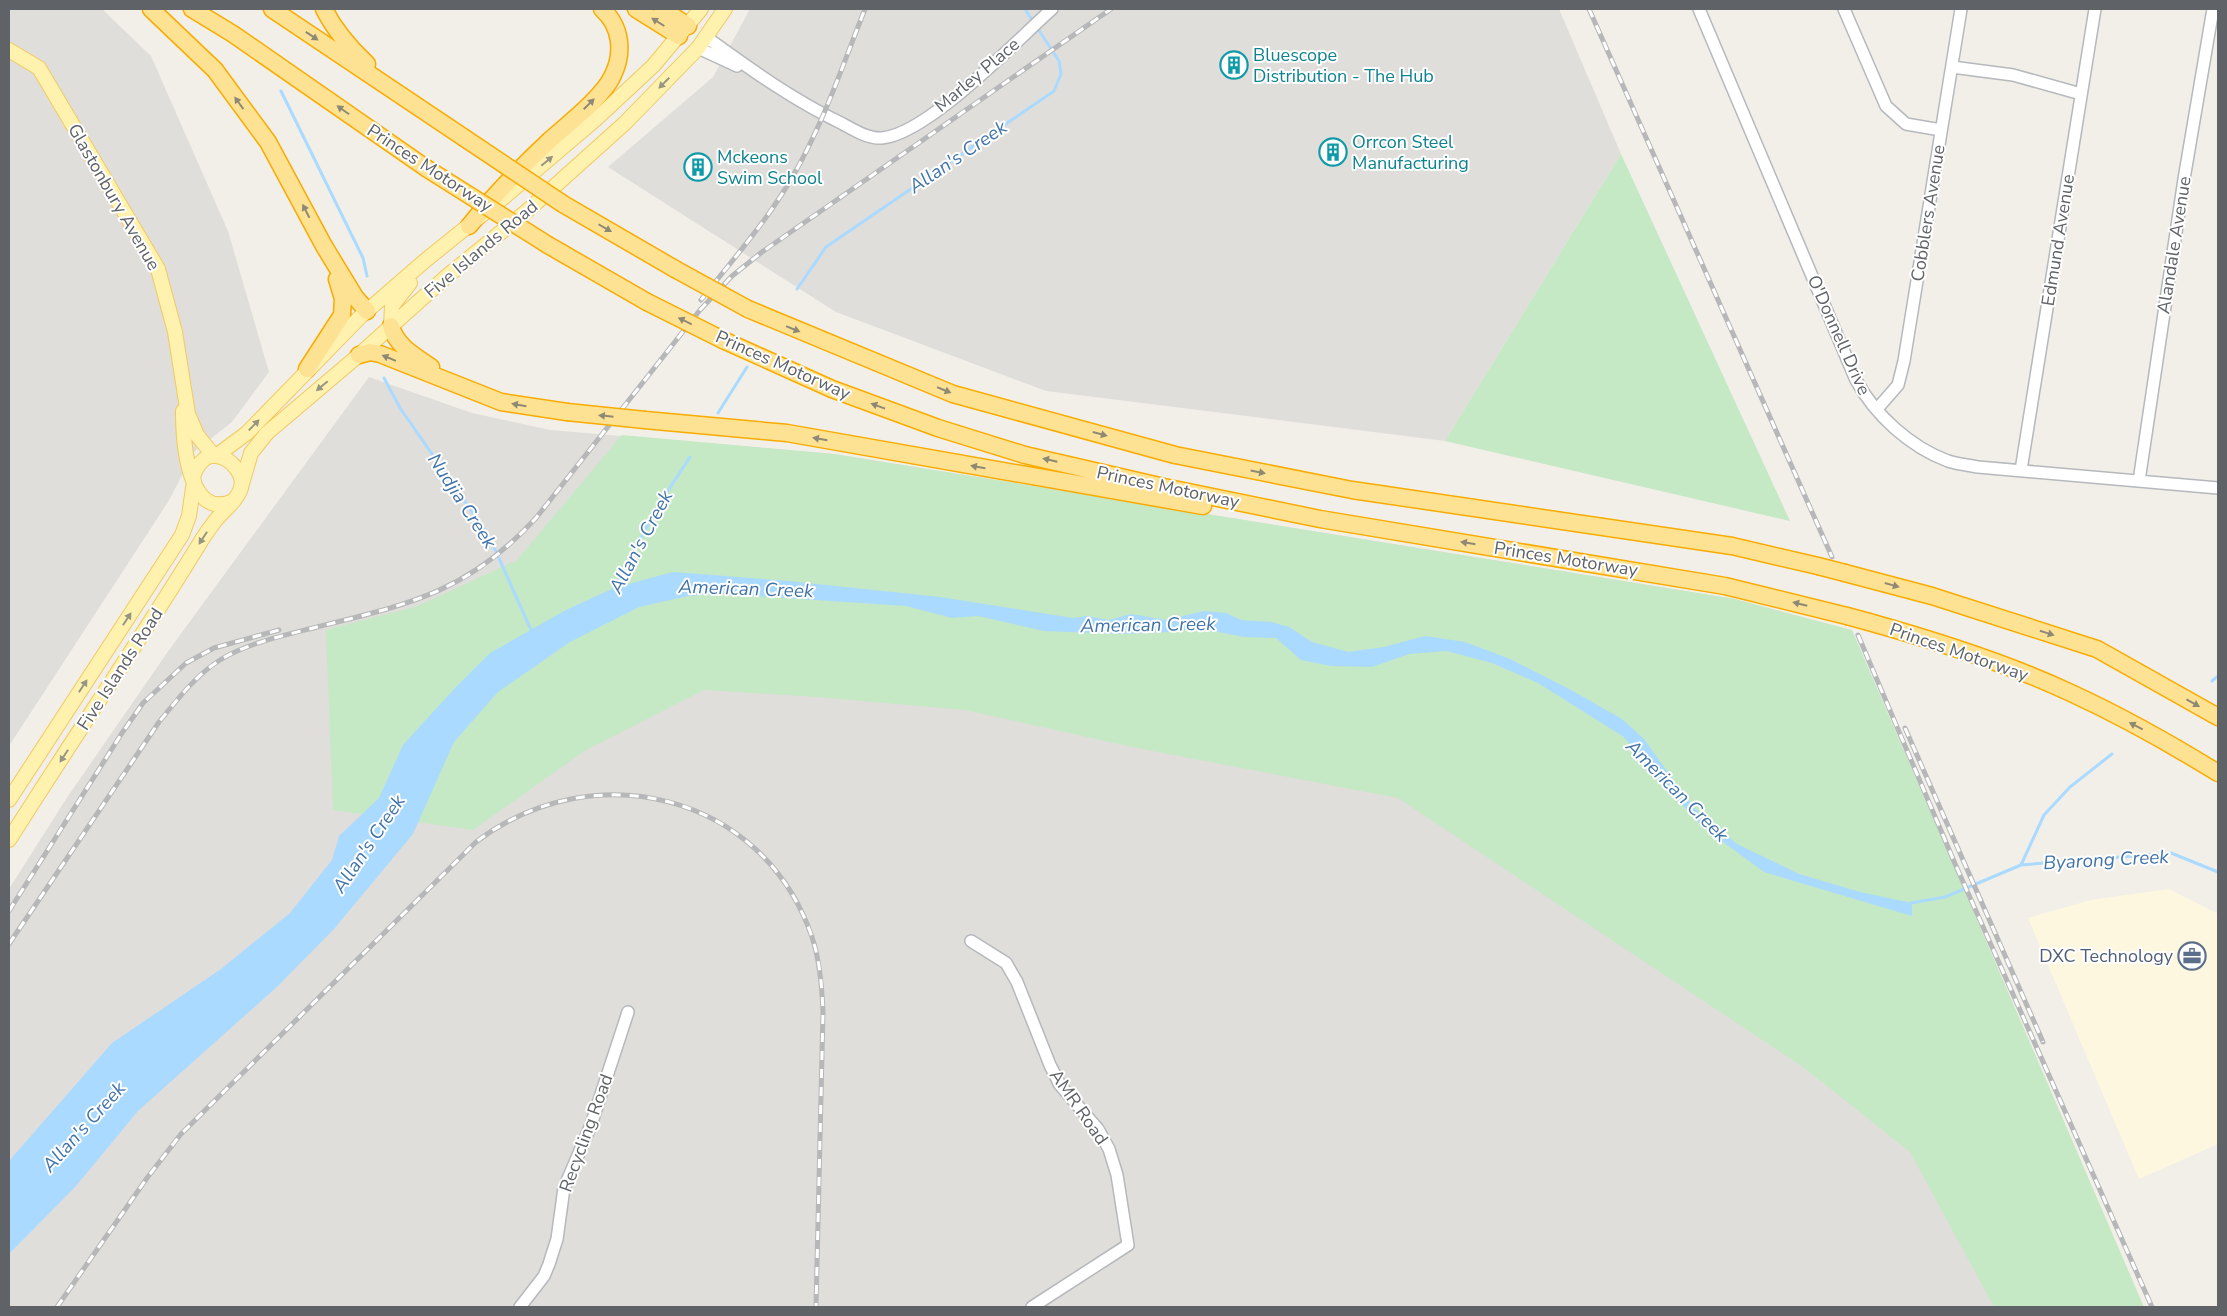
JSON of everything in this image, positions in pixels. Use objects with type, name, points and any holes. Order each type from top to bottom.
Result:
[{"type":"highway","points":[[151,9],[215,70],[256,126],[288,176],[324,246],[355,297],[367,311]]},
{"type":"highway","name":"Princes Motorway","points":[[192,9],[232,34],[426,168],[548,245],[647,302],[723,340],[832,389],[955,434],[1025,454],[1154,485],[1320,519],[1725,586],[1916,635],[2070,692],[2179,749],[2218,774]]},
{"type":"highway","name":"Princes Motorway","points":[[272,9],[563,204],[675,269],[748,310],[953,394],[1175,455],[1352,490],[1732,546],[1818,566],[1932,596],[2097,649],[2218,717]]},
{"type":"highway","points":[[324,9],[333,27],[348,46],[368,65],[439,114],[456,134]]},
{"type":"highway","points":[[469,226],[500,188],[588,105],[612,77],[619,52],[619,37],[615,25],[602,9]]},
{"type":"highway","points":[[636,9],[683,31]]},
{"type":"highway","points":[[662,9],[683,31]]},
{"type":"highway","points":[[307,369],[343,312],[342,294],[324,246]]},
{"type":"highway","points":[[390,321],[395,337],[410,352],[467,390]]},
{"type":"highway","points":[[359,355],[376,353],[501,402],[567,412],[787,433],[1221,509],[1320,519]]},
{"type":"main road","name":"Five Islands Road","points":[[215,456],[246,433],[307,369],[367,311],[595,120],[653,66],[701,9]]},
{"type":"main road","name":"Five Islands Road","points":[[241,487],[251,453],[263,436],[359,355],[390,321],[527,211],[618,129],[702,42],[725,9]]},
{"type":"main road","points":[[683,31],[702,42]]},
{"type":"main road","name":"Glastonbury Avenue","points":[[9,50],[39,68],[158,269],[175,332],[184,396],[184,442],[194,480]]},
{"type":"main road","points":[[367,311],[390,321],[392,306],[397,297],[444,245]]},
{"type":"main road","name":"Glastonbury Avenue","points":[[184,396],[194,429],[215,456]]},
{"type":"main road","points":[[215,456],[226,460],[236,468],[241,478],[241,487],[233,500],[220,505],[209,503],[199,494],[194,480],[198,466],[209,457],[215,456]]},
{"type":"main road","name":"Five Islands Road","points":[[9,800],[182,535],[189,516],[194,480]]},
{"type":"main road","name":"Five Islands Road","points":[[9,840],[138,644],[205,534],[233,500]]},
{"type":"street","name":"Marley Place","points":[[702,42],[823,114],[864,134],[881,138],[899,134],[946,106],[1052,9]]},
{"type":"street","name":"O'Donnell Drive","points":[[1699,9],[1856,380],[1866,397],[1908,439],[1948,461],[1978,466],[2218,488]]},
{"type":"street","points":[[1844,9],[1886,106],[1906,124],[1941,130]]},
{"type":"street","name":"Cobblers Avenue","points":[[1877,409],[1898,386],[1904,361],[1961,9]]},
{"type":"street","name":"Edmund Avenue","points":[[2021,470],[2095,9]]},
{"type":"street","name":"Alandale Avenue","points":[[2139,481],[2184,179],[2213,9]]},
{"type":"street","points":[[1952,67],[2013,75],[2081,94]]},
{"type":"street","name":"AMR Road","points":[[971,941],[1006,963],[1017,982],[1050,1065],[1060,1085],[1098,1129],[1108,1149],[1117,1175],[1128,1245],[1032,1307]]},
{"type":"street","name":"Recycling Road","points":[[520,1307],[544,1276],[553,1254],[564,1188],[590,1125],[628,1012]]},
{"type":"shaded area","points":[[9,9],[102,9],[151,56],[228,231],[269,372],[232,422],[195,451],[168,502],[9,746]]},
{"type":"shaded area","points":[[750,9],[1559,9],[1621,154],[1445,441],[1046,391],[836,312],[608,167],[713,77]]},
{"type":"shaded area","points":[[369,377],[472,413],[550,430],[834,454],[1735,599],[2143,1307],[9,1307],[9,889],[66,799],[169,650]]},
{"type":"shaded area","points":[[2169,889],[2218,914],[2218,1144],[2139,1179],[2028,918],[2091,900]]},
{"type":"green space","points":[[1621,154],[1790,521],[1445,441]]},
{"type":"green space","points":[[622,435],[834,454],[1735,599],[1852,630],[2144,1307],[1994,1307],[1910,1152],[1803,1067],[1398,798],[1137,748],[965,710],[817,697],[704,690],[586,750],[473,830],[333,810],[326,630],[418,606],[517,560]]},
{"type":"water","points":[[673,572],[788,581],[940,597],[1073,618],[1087,616],[1109,620],[1131,614],[1166,620],[1204,611],[1226,613],[1241,620],[1271,622],[1289,627],[1312,642],[1348,652],[1384,647],[1425,636],[1465,642],[1510,659],[1622,719],[1644,739],[1692,806],[1737,844],[1799,874],[1860,892],[1912,903],[1912,916],[1764,872],[1704,828],[1657,778],[1624,737],[1538,683],[1492,663],[1447,651],[1409,654],[1372,667],[1331,666],[1301,660],[1276,638],[1244,637],[1198,628],[1167,632],[1121,634],[1044,631],[978,616],[952,618],[906,606],[723,594],[688,596],[639,607],[570,642],[498,692],[454,742],[413,834],[334,929],[278,986],[138,1111],[76,1186],[9,1254],[9,1161],[112,1043],[221,969],[290,913],[332,860],[339,836],[379,798],[403,745],[454,689],[490,653],[566,610],[614,588]]},
{"type":"waterway","name":"Allan's Creek","points":[[797,289],[826,247],[1054,91],[1061,74],[1059,61],[1025,9]]},
{"type":"waterway","name":"Nudjia Creek","points":[[281,91],[363,258],[367,276]]},
{"type":"waterway","name":"Allan's Creek","points":[[718,413],[747,367]]},
{"type":"waterway","name":"Nudjia Creek","points":[[384,378],[400,408],[489,536],[531,630]]},
{"type":"waterway","name":"Allan's Creek","points":[[613,590],[658,506],[690,457]]},
{"type":"waterway","name":"American Creek","points":[[2212,681],[2218,676]]},
{"type":"waterway","name":"American Creek","points":[[1911,903],[1945,897],[2021,865],[2044,815],[2070,787],[2112,754]]},
{"type":"waterway","name":"Byarong Creek","points":[[2021,865],[2171,853],[2218,872]]},
{"type":"railway","points":[[701,300],[762,223],[794,174],[815,134],[865,9]]},
{"type":"railway","points":[[9,944],[159,722],[187,688],[211,666],[231,654],[254,644],[381,611],[436,592],[486,563],[511,543],[536,518],[700,310],[732,276],[762,252],[1111,9]]},
{"type":"railway","points":[[1589,9],[1832,557]]},
{"type":"railway","points":[[9,911],[143,703],[186,663],[214,648],[279,630]]},
{"type":"railway","points":[[1858,635],[1956,866],[2152,1307]]},
{"type":"railway","points":[[1905,728],[2043,1042]]},
{"type":"railway","points":[[57,1307],[147,1178],[181,1134],[476,842],[522,815],[571,799],[621,795],[670,802],[715,820],[755,849],[788,888],[812,937],[820,974],[823,1012],[816,1307]]},
{"type":"place","name":"Bluescope Distribution - The Hub","points":[[1234,65]]},
{"type":"place","name":"Orrcon Steel Manufacturing","points":[[1333,152]]},
{"type":"place","name":"Mckeons Swim School","points":[[698,167]]},
{"type":"place","name":"DXC Technology","points":[[2192,956]]}]
